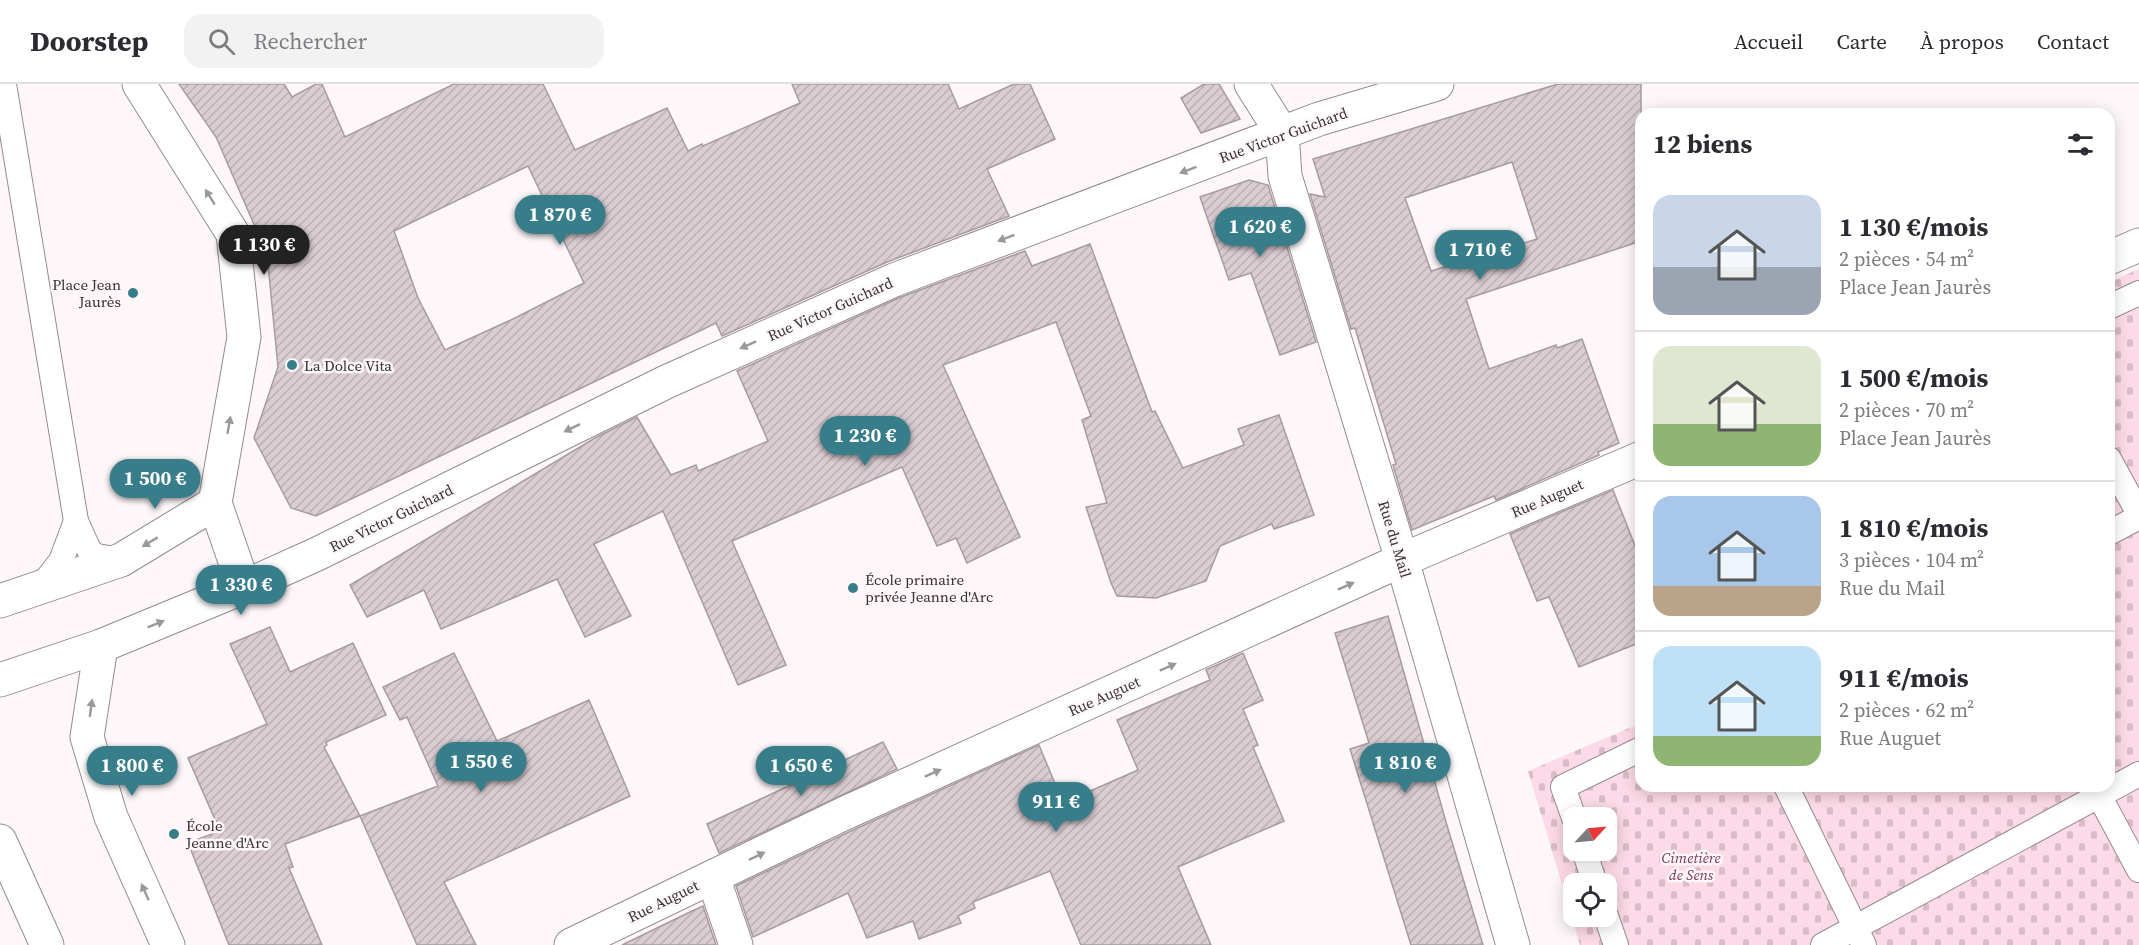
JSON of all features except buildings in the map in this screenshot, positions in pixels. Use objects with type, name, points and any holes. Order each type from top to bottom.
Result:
[{"type":"main road","points":[[139,84],[233,234],[244,337],[215,503],[244,587]]},
{"type":"main road","points":[[1251,84],[1282,133]]},
{"type":"main road","name":"Rue Victor Guichard","points":[[0,680],[102,646],[244,587],[327,549],[666,382],[894,280],[1319,119],[1437,84]]},
{"type":"main road","name":"Rue du Mail","points":[[1282,133],[1285,176],[1402,560],[1513,945]]},
{"type":"main road","points":[[2115,255],[2139,245]]},
{"type":"main road","name":"Rue Auguet","points":[[571,945],[843,814],[1402,560],[1635,461]]},
{"type":"main road","points":[[0,601],[121,560],[215,503]]},
{"type":"main road","points":[[102,646],[87,737],[111,817],[168,945]]},
{"type":"main road","points":[[0,841],[47,945]]},
{"type":"main road","points":[[713,877],[736,945]]},
{"type":"lane","points":[[4,84],[76,521],[90,552],[96,556],[121,560]]},
{"type":"lane","points":[[2115,304],[2139,293]]},
{"type":"lane","points":[[2115,470],[2139,516],[2115,530]]},
{"type":"lane","points":[[39,589],[61,561],[76,521]]},
{"type":"lane","points":[[1570,807],[1563,787],[1635,752]]},
{"type":"lane","points":[[2115,784],[2139,774]]},
{"type":"lane","points":[[1789,792],[1860,936]]},
{"type":"lane","points":[[1823,945],[1860,936],[2095,792]]},
{"type":"lane","points":[[2098,792],[2139,870]]},
{"type":"lane","points":[[1610,927],[1616,945]]},
{"type":"green space","name":"Cimetière de Sens","points":[[2139,269],[2139,945],[1580,945],[1575,927],[1617,927],[1617,873],[1563,873],[1563,888],[1528,771],[1635,726],[1635,792],[2115,792],[2115,279]]},
{"type":"place","name":"Place Jean Jaurès","points":[[133,293]]},
{"type":"place","name":"La Dolce Vita","points":[[292,365]]},
{"type":"place","name":"École primaire privée Jeanne d'Arc","points":[[853,588]]},
{"type":"place","name":"École Jeanne d'Arc","points":[[174,834]]}]
